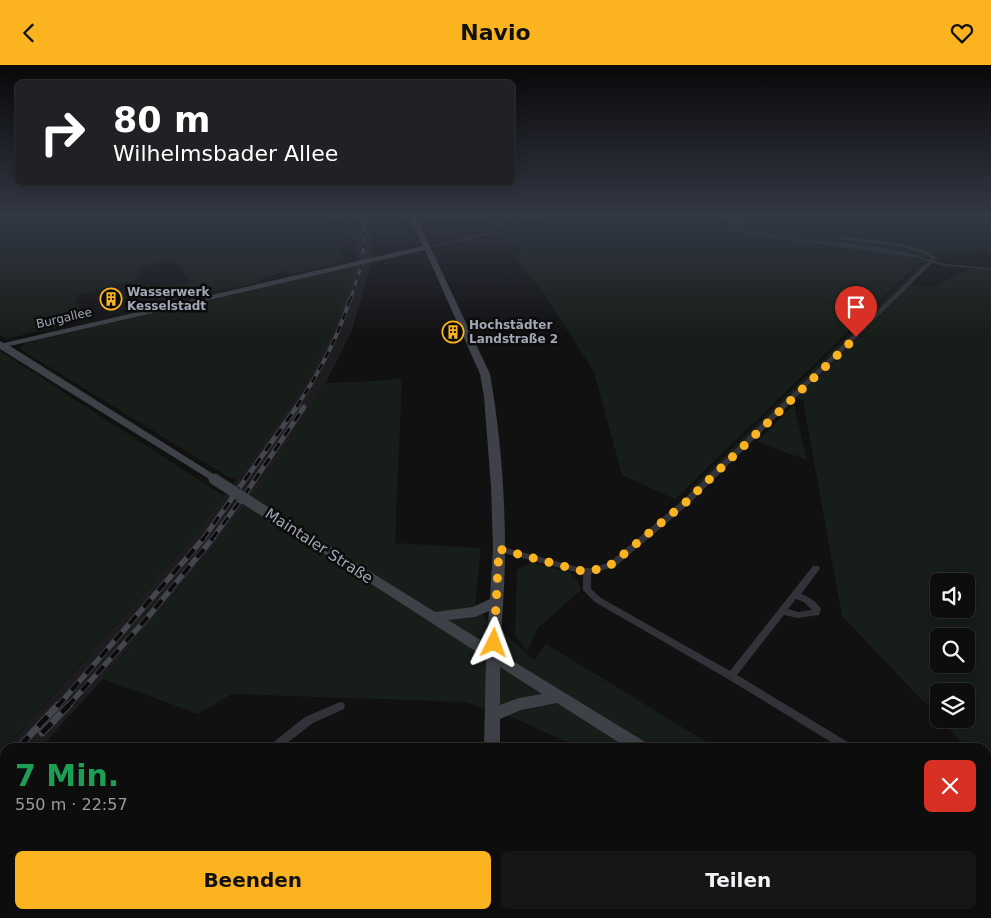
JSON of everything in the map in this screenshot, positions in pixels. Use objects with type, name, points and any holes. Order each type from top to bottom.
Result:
[{"type":"main road","name":"Burgallee","points":[[0,345],[384,257]]},
{"type":"main road","points":[[431,257],[485,374],[489,397],[497,486],[499,549],[493,655],[492,743]]},
{"type":"main road","name":"Maintaler Straße","points":[[0,345],[633,743]]},
{"type":"main road","points":[[433,617],[475,612],[496,601]]},
{"type":"main road","points":[[493,715],[519,703],[558,697]]},
{"type":"street","points":[[499,549],[587,572],[599,570],[612,564],[686,502],[932,261],[934,257]]},
{"type":"street","points":[[731,676],[816,568]]},
{"type":"street","points":[[587,572],[587,590],[590,595],[731,676],[840,743]]},
{"type":"street","points":[[782,611],[798,615],[816,613],[817,609],[814,604],[795,595]]},
{"type":"street","points":[[280,743],[309,720],[340,706]]},
{"type":"shaded area","points":[[0,257],[344,257],[346,262],[289,275],[285,271],[261,279],[260,282],[163,302],[154,288],[190,283],[182,268],[174,261],[164,261],[141,269],[140,279],[77,295],[75,302],[90,319],[6,339],[0,335]]},
{"type":"shaded area","points":[[356,257],[373,257],[352,330],[326,383],[264,480],[216,544],[103,679],[45,743],[11,743],[185,547],[240,475],[308,378],[356,265]]},
{"type":"shaded area","points":[[515,257],[931,257],[907,285],[693,491],[689,490],[922,263],[918,264],[675,499],[622,475],[594,372],[545,295]]},
{"type":"shaded area","points":[[356,265],[336,323],[308,378],[237,479],[230,478],[20,349],[25,343]]},
{"type":"shaded area","points":[[991,268],[991,743],[962,743],[948,728],[975,728],[975,683],[930,683],[930,709],[842,616],[803,401],[797,398],[910,285],[932,287],[968,270]]},
{"type":"shaded area","points":[[0,351],[224,496],[185,547],[10,743],[0,743]]},
{"type":"shaded area","points":[[402,378],[395,543],[481,548],[475,608],[534,660],[546,644],[708,743],[569,743],[513,718],[465,702],[232,694],[198,714],[103,679],[216,544],[264,480],[326,383]]},
{"type":"shaded area","points":[[794,405],[807,460],[757,442]]},
{"type":"shaded area","points":[[529,562],[569,572],[578,581],[581,590],[538,628],[527,652],[515,635],[517,571],[519,568],[528,565]]},
{"type":"waterway","points":[[923,259],[946,265],[991,269]]},
{"type":"railway","points":[[350,301],[363,257]]},
{"type":"railway","points":[[297,406],[327,354],[340,327],[350,299]]},
{"type":"railway","points":[[203,539],[298,405]]},
{"type":"railway","points":[[212,539],[246,493],[304,407]]},
{"type":"railway","points":[[57,707],[204,538]]},
{"type":"railway","points":[[67,707],[148,617],[213,538]]},
{"type":"railway","points":[[23,743],[58,705]]},
{"type":"railway","points":[[42,733],[69,705]]},
{"type":"place","name":"Wasserwerk Kesselstadt","points":[[111,299]]},
{"type":"place","name":"Hochstädter Landstraße 2","points":[[453,332]]},
{"type":"route","points":[[494,643],[499,549],[587,572],[606,568],[686,502],[856,337]]}]
